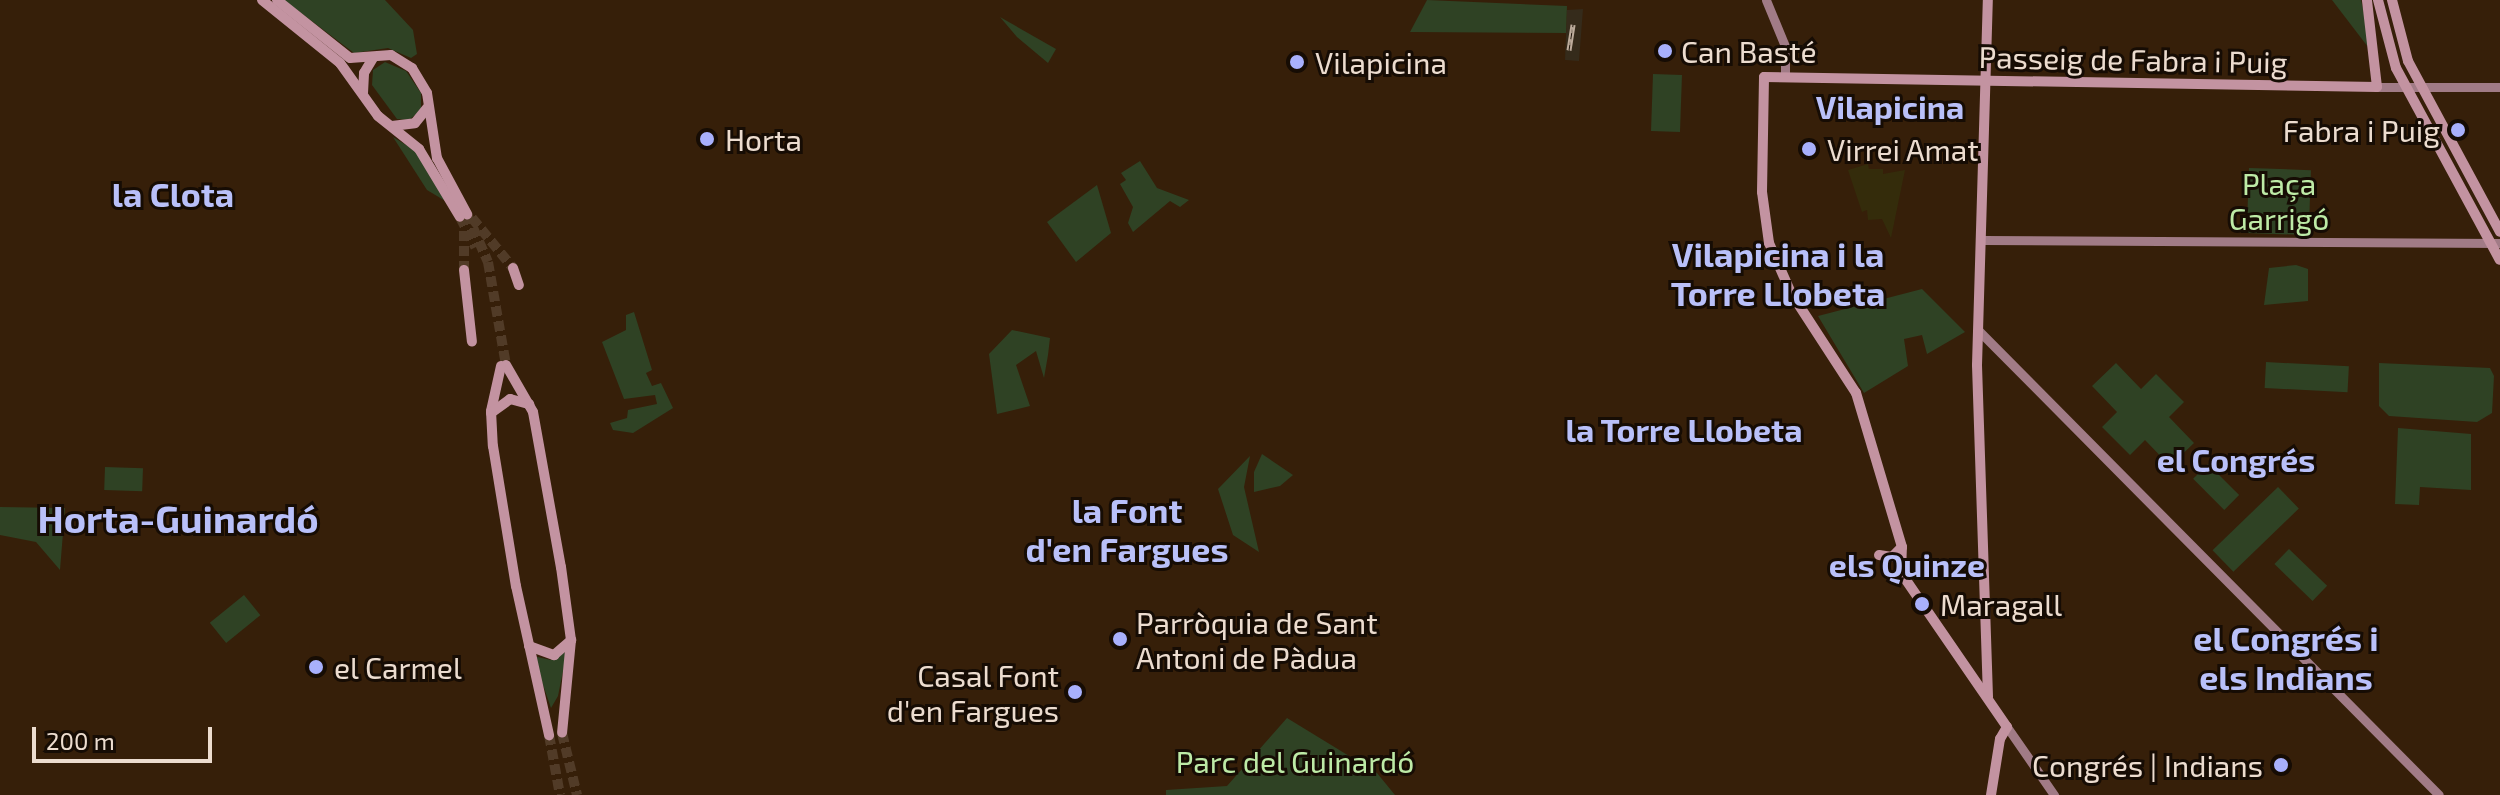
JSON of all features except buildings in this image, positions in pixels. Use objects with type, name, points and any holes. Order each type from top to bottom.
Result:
[{"type":"main road","points":[[262,0],[340,63],[387,124],[419,149],[446,183],[464,215]]},
{"type":"main road","points":[[277,0],[348,57],[391,55],[412,68],[426,88],[433,147],[446,183]]},
{"type":"main road","points":[[1766,0],[1785,46],[1785,75]]},
{"type":"main road","points":[[1988,0],[1984,240],[1979,331],[1988,699]]},
{"type":"main road","points":[[2367,0],[2377,87]]},
{"type":"main road","points":[[2378,0],[2389,51],[2406,88],[2495,243],[2500,260]]},
{"type":"main road","points":[[2392,0],[2403,51],[2500,232]]},
{"type":"main road","points":[[364,96],[364,73],[373,58]]},
{"type":"main road","name":"Passeig de Fabra i Puig","points":[[1902,547],[1856,393],[1803,313],[1783,276],[1763,216],[1764,77],[2500,87]]},
{"type":"main road","points":[[387,124],[411,125],[428,106]]},
{"type":"main road","points":[[1984,240],[2495,243]]},
{"type":"main road","points":[[513,268],[519,285]]},
{"type":"main road","points":[[464,270],[472,342]]},
{"type":"main road","points":[[1979,331],[2439,795]]},
{"type":"main road","points":[[549,735],[528,645],[490,415],[503,366],[531,405],[571,640],[560,713],[562,733]]},
{"type":"main road","points":[[490,415],[510,399],[531,405]]},
{"type":"main road","points":[[1879,555],[1892,557],[1902,547]]},
{"type":"main road","points":[[1902,547],[1901,573],[2054,795]]},
{"type":"main road","points":[[528,645],[541,654],[554,655],[571,640]]},
{"type":"main road","points":[[546,715],[560,713]]},
{"type":"main road","points":[[1991,795],[2000,739],[2007,727]]},
{"type":"shaded area","points":[[1583,9],[1579,61],[1565,60],[1567,10]]},
{"type":"green space","points":[[284,0],[385,0],[413,30],[417,54],[411,58],[388,48],[354,53]]},
{"type":"green space","points":[[1427,0],[1567,6],[1566,33],[1410,32]]},
{"type":"green space","points":[[2332,0],[2361,0],[2371,45],[2368,47]]},
{"type":"green space","points":[[1000,17],[1056,49],[1048,63],[1017,37]]},
{"type":"green space","points":[[385,62],[406,71],[421,93],[421,110],[409,120],[397,119],[372,85],[373,70]]},
{"type":"green space","points":[[1653,74],[1682,75],[1680,132],[1651,131]]},
{"type":"green space","points":[[393,137],[416,151],[447,202],[427,190]]},
{"type":"green space","points":[[1140,161],[1157,188],[1189,200],[1180,207],[1170,201],[1133,232],[1128,223],[1133,207],[1120,184],[1126,180],[1121,173]]},
{"type":"green space","name":"Plaça Garrigó","points":[[2249,168],[2311,170],[2309,235],[2247,233]]},
{"type":"green space","points":[[1097,185],[1111,233],[1076,262],[1047,222]]},
{"type":"green space","points":[[2296,265],[2308,269],[2308,301],[2264,305],[2269,268]]},
{"type":"green space","points":[[1922,289],[1965,332],[1927,354],[1922,335],[1904,339],[1908,366],[1864,393],[1818,316]]},
{"type":"green space","points":[[634,312],[652,370],[646,373],[652,386],[661,383],[673,408],[633,433],[613,430],[610,423],[627,418],[628,410],[657,404],[655,395],[624,399],[602,342],[626,330],[626,315]]},
{"type":"green space","points":[[1012,330],[1050,338],[1044,378],[1036,351],[1016,365],[1030,406],[997,414],[989,354]]},
{"type":"green space","points":[[2266,362],[2349,366],[2348,392],[2265,388]]},
{"type":"green space","points":[[2116,363],[2141,389],[2156,374],[2184,402],[2169,417],[2194,443],[2170,466],[2145,440],[2130,455],[2102,427],[2117,412],[2092,386]]},
{"type":"green space","points":[[2379,363],[2490,368],[2494,376],[2492,413],[2477,422],[2389,416],[2379,406]]},
{"type":"green space","points":[[2398,428],[2471,434],[2471,490],[2420,487],[2419,505],[2395,504]]},
{"type":"green space","points":[[1262,454],[1293,475],[1280,486],[1254,492],[1254,472]]},
{"type":"green space","points":[[1250,456],[1244,487],[1259,552],[1233,535],[1218,489]]},
{"type":"green space","points":[[2208,464],[2239,495],[2224,510],[2193,479]]},
{"type":"green space","points":[[105,467],[143,468],[142,491],[104,490]]},
{"type":"green space","points":[[2278,487],[2299,509],[2233,572],[2213,550]]},
{"type":"green space","points":[[0,507],[65,508],[60,570],[36,542],[0,535]]},
{"type":"green space","points":[[2289,549],[2327,586],[2313,601],[2274,564]]},
{"type":"green space","points":[[244,595],[260,615],[226,643],[210,623]]},
{"type":"green space","points":[[567,651],[558,696],[551,708],[533,656],[551,660]]},
{"type":"green space","name":"Parc del Guinardó","points":[[1287,718],[1377,773],[1395,795],[1166,795],[1166,790],[1227,786]]},
{"type":"sand","points":[[1868,164],[1869,169],[1883,169],[1883,174],[1905,170],[1891,238],[1882,219],[1868,220],[1867,210],[1862,212],[1848,170]]},
{"type":"tunnel","points":[[467,214],[488,262],[506,365]]},
{"type":"tunnel","points":[[460,217],[475,247]]},
{"type":"tunnel","points":[[472,218],[513,268]]},
{"type":"tunnel","points":[[464,231],[464,270]]},
{"type":"tunnel","points":[[562,733],[577,795]]},
{"type":"tunnel","points":[[549,735],[560,795]]},
{"type":"railway","points":[[1569,50],[1573,24]]},
{"type":"place","name":"Can Basté","points":[[1665,51]]},
{"type":"place","name":"Vilapicina","points":[[1297,62]]},
{"type":"place","name":"Fabra i Puig","points":[[2458,130]]},
{"type":"place","name":"Horta","points":[[707,139]]},
{"type":"place","name":"Virrei Amat","points":[[1809,149]]},
{"type":"place","name":"Maragall","points":[[1922,604]]},
{"type":"place","name":"Parròquia de Sant Antoni de Pàdua","points":[[1120,639]]},
{"type":"place","name":"el Carmel","points":[[316,667]]},
{"type":"place","name":"Casal Font d'en Fargues","points":[[1075,692]]},
{"type":"place","name":"Congrés | Indians","points":[[2281,765]]},
{"type":"district","name":"Vilapicina","points":[[1890,106]]},
{"type":"district","name":"la Clota","points":[[173,194]]},
{"type":"district","name":"Vilapicina i la Torre Llobeta","points":[[1778,272]]},
{"type":"district","name":"la Torre Llobeta","points":[[1684,429]]},
{"type":"district","name":"el Congrés","points":[[2236,459]]},
{"type":"district","name":"Horta-Guinardó","points":[[178,519]]},
{"type":"district","name":"la Font d'en Fargues","points":[[1127,528]]},
{"type":"district","name":"els Quinze","points":[[1907,564]]},
{"type":"district","name":"el Congrés i els Indians","points":[[2286,656]]}]
